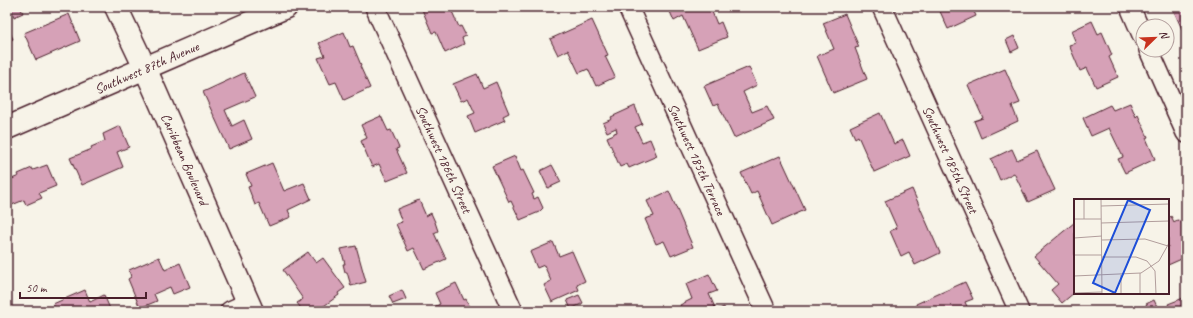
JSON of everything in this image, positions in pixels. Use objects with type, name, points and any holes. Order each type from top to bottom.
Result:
[{"type":"street","name":"Caribbean Boulevard","points":[[116,7],[145,68],[243,308]]},
{"type":"street","name":"Southwest 87th Avenue","points":[[7,128],[286,7]]},
{"type":"street","name":"Southwest 186th Street","points":[[375,7],[513,311]]},
{"type":"street","name":"Southwest 185th Terrace","points":[[628,7],[766,311]]},
{"type":"street","name":"Southwest 185th Street","points":[[882,7],[1019,311]]},
{"type":"street","points":[[1130,7],[1135,19]]},
{"type":"street","points":[[1153,58],[1186,132]]},
{"type":"building","points":[[8,7],[20,7],[23,13],[14,17],[12,11],[10,12]]},
{"type":"building","points":[[421,7],[450,7],[459,27],[461,26],[466,36],[462,38],[464,44],[445,53],[436,32],[432,33]]},
{"type":"building","points":[[668,7],[710,7],[717,24],[721,22],[727,37],[698,49],[683,16],[674,21]]},
{"type":"building","points":[[938,7],[972,7],[976,16],[948,29]]},
{"type":"building","points":[[1172,7],[1186,7],[1186,38]]},
{"type":"building","points":[[69,14],[80,41],[36,60],[24,33]]},
{"type":"building","points":[[845,14],[859,47],[855,48],[867,79],[833,93],[817,56],[834,49],[823,23]]},
{"type":"building","points":[[592,20],[608,55],[605,56],[615,77],[596,86],[588,69],[579,73],[568,50],[558,55],[550,39]]},
{"type":"building","points":[[1092,21],[1098,34],[1102,32],[1112,55],[1109,57],[1118,77],[1096,87],[1087,68],[1080,71],[1069,45],[1076,43],[1071,31]]},
{"type":"building","points":[[8,28],[13,39],[7,42],[7,29]]},
{"type":"building","points":[[344,32],[350,47],[353,46],[370,88],[344,100],[336,82],[330,84],[318,58],[325,56],[319,43]]},
{"type":"building","points":[[1014,36],[1019,48],[1011,52],[1006,40]]},
{"type":"building","points":[[749,67],[757,85],[743,92],[752,112],[767,106],[774,120],[734,138],[718,104],[713,106],[704,86]]},
{"type":"building","points":[[1005,69],[1020,103],[1012,106],[1018,121],[981,138],[974,121],[983,118],[968,85]]},
{"type":"building","points":[[244,73],[255,97],[225,110],[232,126],[244,120],[252,139],[229,149],[203,92]]},
{"type":"building","points":[[477,74],[483,88],[496,82],[509,113],[503,116],[505,120],[475,133],[468,116],[475,113],[468,98],[461,101],[453,84]]},
{"type":"building","points":[[1130,103],[1136,117],[1138,115],[1148,137],[1146,138],[1155,159],[1125,173],[1118,159],[1123,157],[1109,128],[1091,136],[1083,118],[1110,105],[1113,110]]},
{"type":"building","points":[[635,106],[642,124],[635,127],[642,142],[650,139],[657,156],[629,168],[627,164],[620,167],[607,137],[617,132],[616,128],[607,132],[603,123],[612,119],[611,117]]},
{"type":"building","points":[[880,113],[894,144],[903,140],[910,156],[874,172],[858,136],[855,138],[850,127]]},
{"type":"building","points":[[381,116],[388,131],[391,130],[399,148],[396,149],[407,173],[387,181],[379,164],[372,167],[361,141],[367,138],[361,125]]},
{"type":"building","points":[[120,126],[129,147],[117,152],[123,167],[82,185],[70,158],[92,149],[91,147],[105,141],[103,134]]},
{"type":"building","points":[[1012,149],[1017,160],[1037,151],[1055,190],[1028,202],[1014,173],[1000,180],[991,159]]},
{"type":"building","points":[[515,156],[521,171],[523,170],[534,193],[532,194],[534,199],[538,197],[543,208],[539,212],[520,220],[511,201],[509,202],[492,166]]},
{"type":"building","points":[[780,156],[805,210],[772,225],[757,191],[751,194],[741,173]]},
{"type":"building","points":[[272,163],[284,191],[304,183],[311,199],[288,210],[291,217],[269,226],[259,203],[255,205],[248,187],[251,186],[246,174]]},
{"type":"building","points":[[47,165],[56,186],[39,193],[42,198],[26,205],[24,200],[7,207],[7,181],[32,168],[33,170]]},
{"type":"building","points":[[552,165],[561,182],[548,188],[540,171]]},
{"type":"building","points":[[912,189],[940,253],[915,265],[909,252],[901,256],[890,231],[897,228],[885,201]]},
{"type":"building","points":[[669,191],[693,247],[671,256],[664,241],[656,244],[645,219],[654,216],[647,201]]},
{"type":"building","points":[[419,200],[426,216],[431,213],[438,231],[434,233],[446,259],[424,269],[414,248],[408,251],[396,224],[402,222],[397,209]]},
{"type":"building","points":[[1171,216],[1174,222],[1177,220],[1181,221],[1184,234],[1186,233],[1186,257],[1169,265],[1169,218]]},
{"type":"building","points":[[1074,223],[1074,293],[1062,303],[1051,290],[1058,284],[1034,256]]},
{"type":"building","points":[[553,242],[559,256],[572,251],[585,281],[577,285],[579,290],[552,302],[544,285],[551,281],[544,265],[537,268],[530,252]]},
{"type":"building","points":[[356,246],[366,282],[351,286],[347,272],[345,272],[343,264],[345,264],[341,249]]},
{"type":"building","points":[[308,252],[316,263],[323,258],[345,288],[338,293],[339,295],[317,311],[303,311],[297,303],[303,299],[283,270]]},
{"type":"building","points":[[159,257],[165,270],[180,263],[190,287],[173,294],[170,287],[154,294],[157,301],[140,308],[128,279],[131,277],[129,270]]},
{"type":"building","points":[[709,274],[717,291],[709,294],[716,310],[724,307],[725,311],[683,311],[680,305],[692,299],[686,284]]},
{"type":"building","points":[[965,282],[973,299],[965,302],[969,311],[919,311],[916,304]]},
{"type":"building","points":[[456,283],[464,300],[466,299],[472,311],[436,311],[434,307],[440,304],[435,293]]},
{"type":"building","points":[[85,290],[90,302],[104,295],[111,311],[57,311],[53,304]]},
{"type":"building","points":[[402,290],[406,299],[393,304],[389,296]]},
{"type":"building","points":[[579,295],[583,303],[571,309],[567,300]]},
{"type":"building","points":[[1186,297],[1186,311],[1171,311],[1168,304]]},
{"type":"building","points":[[1154,300],[1159,311],[1149,311],[1146,304]]}]
